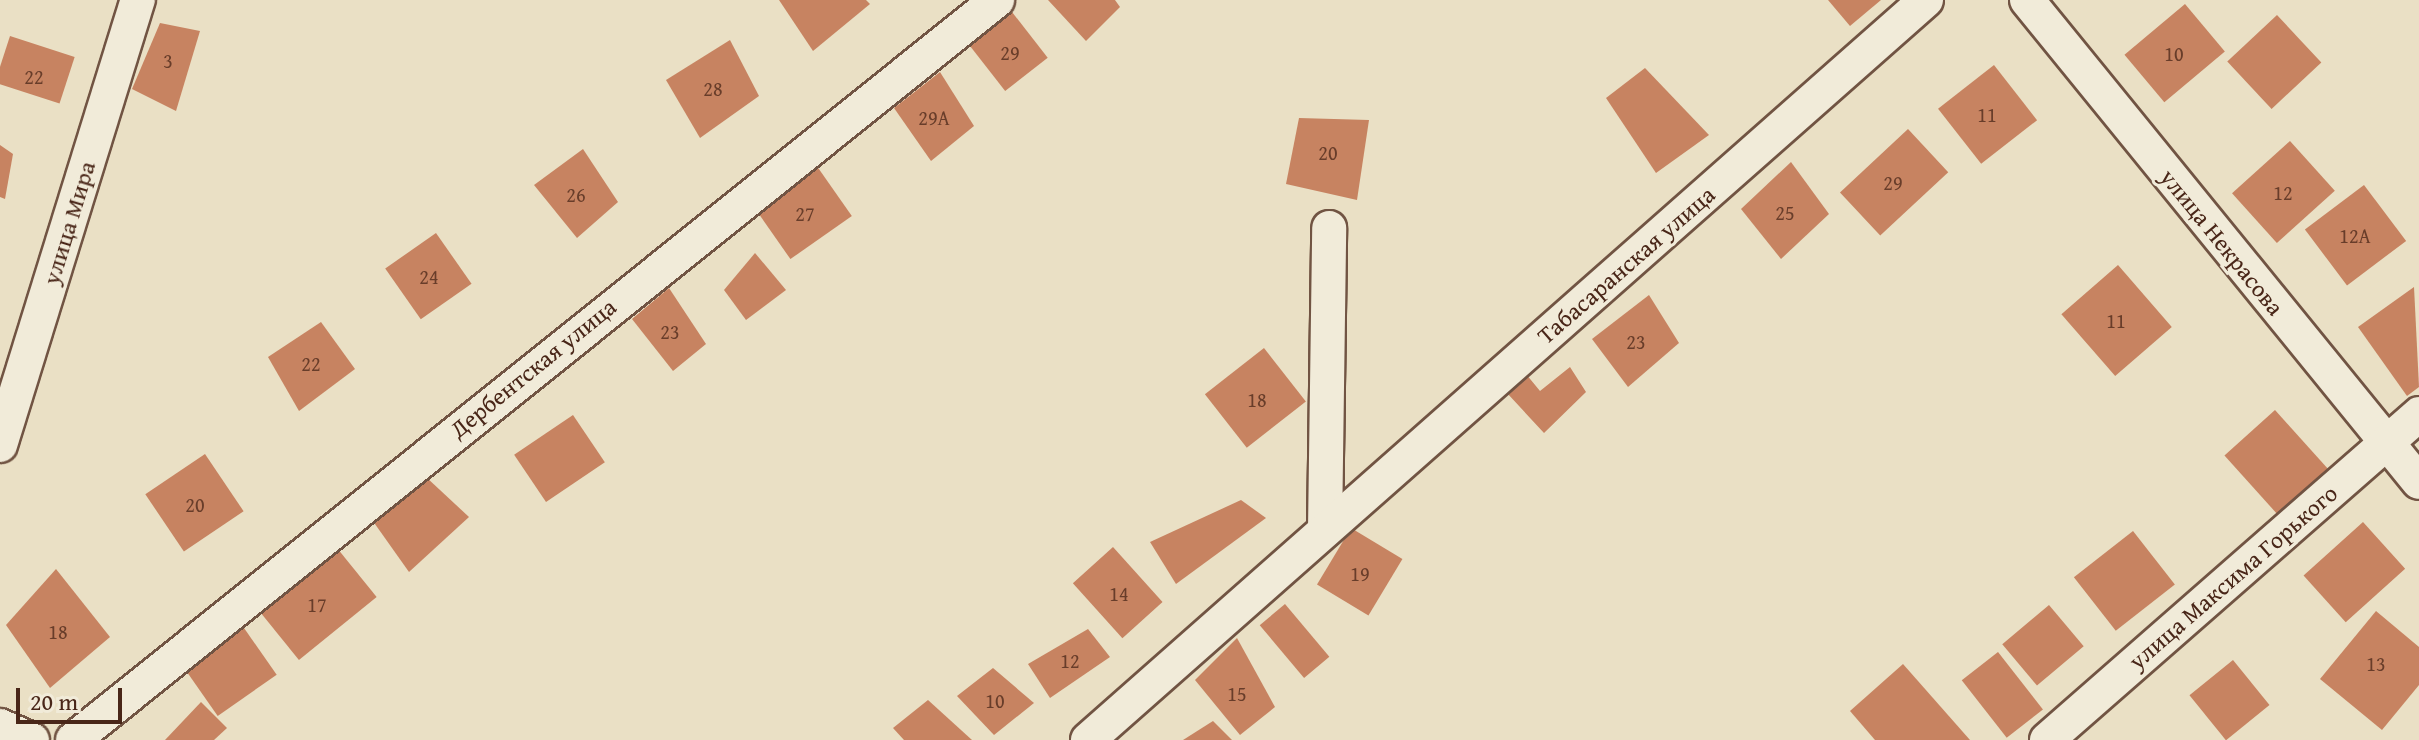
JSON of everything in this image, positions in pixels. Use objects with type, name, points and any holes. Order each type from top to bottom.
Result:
[{"type":"street","name":"улица Мира","points":[[0,445],[138,0]]},
{"type":"street","name":"Дербентская улица","points":[[73,740],[997,0]]},
{"type":"street","name":"Табасаранская улица","points":[[1088,740],[1926,0]]},
{"type":"street","name":"улица Некрасова","points":[[2027,0],[2419,482]]},
{"type":"street","points":[[1325,530],[1329,228]]},
{"type":"street","name":"улица Максима Горького","points":[[2047,740],[2419,414]]},
{"type":"street","points":[[0,726],[32,740]]},
{"type":"building","points":[[779,0],[866,0],[870,4],[813,51]]},
{"type":"building","points":[[1048,0],[1115,0],[1120,7],[1086,41]]},
{"type":"building","points":[[1828,0],[1881,0],[1850,26]]},
{"type":"building","points":[[2185,4],[2225,51],[2164,102],[2124,55]]},
{"type":"building","points":[[1012,12],[1048,58],[1005,91],[969,45]]},
{"type":"building","points":[[2277,15],[2321,63],[2272,109],[2227,61]]},
{"type":"building","points":[[160,23],[200,31],[176,111],[132,89]]},
{"type":"building","points":[[10,36],[75,57],[60,104],[0,84],[0,67]]},
{"type":"building","points":[[730,40],[759,96],[700,138],[666,80]]},
{"type":"building","points":[[1994,65],[2037,120],[1981,164],[1938,109]]},
{"type":"building","points":[[1645,68],[1709,135],[1656,173],[1606,98]]},
{"type":"building","points":[[940,72],[974,126],[931,161],[894,108]]},
{"type":"building","points":[[1299,118],[1369,120],[1357,200],[1286,184]]},
{"type":"building","points":[[1908,129],[1948,172],[1880,236],[1840,192]]},
{"type":"building","points":[[2290,141],[2335,191],[2277,243],[2232,193]]},
{"type":"building","points":[[0,145],[13,154],[5,199],[0,197]]},
{"type":"building","points":[[583,149],[618,202],[577,238],[534,185]]},
{"type":"building","points":[[814,162],[852,216],[790,259],[753,205]]},
{"type":"building","points":[[1791,162],[1829,214],[1781,259],[1741,209]]},
{"type":"building","points":[[2364,185],[2406,241],[2347,285],[2305,230]]},
{"type":"building","points":[[436,233],[472,284],[421,319],[385,269]]},
{"type":"building","points":[[755,253],[786,290],[746,320],[724,290]]},
{"type":"building","points":[[2118,265],[2172,327],[2115,376],[2061,314]]},
{"type":"building","points":[[2414,287],[2419,387],[2407,396],[2358,327]]},
{"type":"building","points":[[669,288],[706,344],[673,371],[632,319]]},
{"type":"building","points":[[1649,295],[1679,343],[1628,387],[1592,339]]},
{"type":"building","points":[[321,322],[355,369],[299,411],[268,357]]},
{"type":"building","points":[[1264,348],[1306,402],[1247,448],[1205,394]]},
{"type":"building","points":[[1570,367],[1586,392],[1544,433],[1507,393],[1526,374],[1540,391]]},
{"type":"building","points":[[2275,410],[2328,469],[2277,514],[2224,456]]},
{"type":"building","points":[[573,415],[605,462],[546,502],[514,455]]},
{"type":"building","points":[[205,454],[244,511],[184,551],[145,494]]},
{"type":"building","points":[[426,477],[469,517],[409,572],[370,517]]},
{"type":"building","points":[[1241,500],[1266,518],[1176,584],[1150,542]]},
{"type":"building","points":[[2363,522],[2405,569],[2346,622],[2304,576]]},
{"type":"building","points":[[1351,528],[1402,559],[1368,615],[1317,585]]},
{"type":"building","points":[[2133,531],[2175,585],[2116,631],[2074,577]]},
{"type":"building","points":[[1113,547],[1163,602],[1122,638],[1073,583]]},
{"type":"building","points":[[337,548],[377,597],[299,660],[259,611]]},
{"type":"building","points":[[56,569],[110,637],[50,688],[6,625]]},
{"type":"building","points":[[1285,604],[1329,657],[1304,678],[1260,625]]},
{"type":"building","points":[[2049,605],[2084,646],[2037,686],[2002,644]]},
{"type":"building","points":[[2376,611],[2419,647],[2419,685],[2382,730],[2320,679]]},
{"type":"building","points":[[244,628],[277,675],[218,716],[185,669]]},
{"type":"building","points":[[1088,629],[1110,657],[1050,698],[1028,664]]},
{"type":"building","points":[[1237,638],[1275,707],[1240,735],[1195,680]]},
{"type":"building","points":[[1998,652],[2043,710],[2007,738],[1962,680]]},
{"type":"building","points":[[2233,660],[2270,705],[2226,740],[2189,695]]},
{"type":"building","points":[[1903,664],[1970,740],[1875,740],[1850,711]]},
{"type":"building","points":[[993,668],[1034,703],[994,735],[957,696]]},
{"type":"building","points":[[928,700],[972,740],[904,740],[893,728]]},
{"type":"building","points":[[201,702],[227,728],[214,740],[165,740]]},
{"type":"building","points":[[1213,721],[1232,740],[1183,740]]}]
